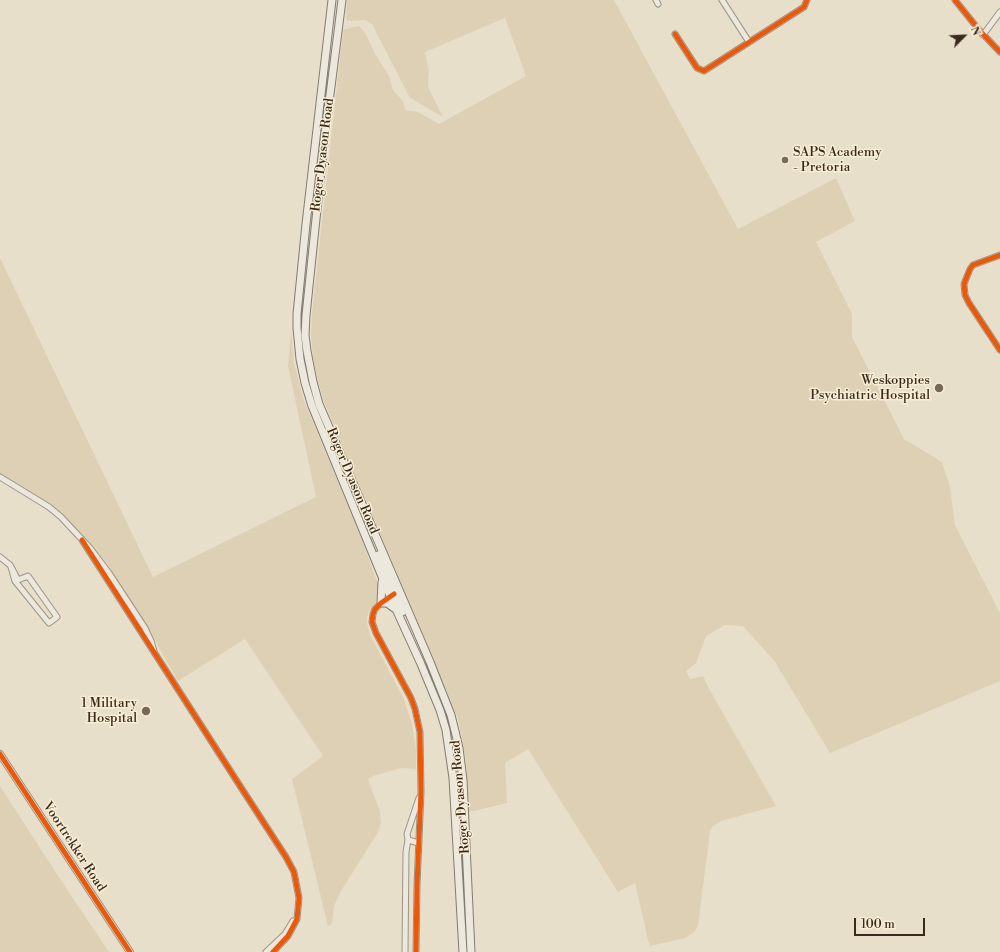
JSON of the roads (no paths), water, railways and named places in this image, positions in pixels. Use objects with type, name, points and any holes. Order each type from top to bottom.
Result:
[{"type":"main road","name":"Roger Dyason Road","points":[[332,0],[306,224],[297,321],[299,351],[305,383],[312,406],[382,578],[392,595],[398,613],[440,710],[449,746],[453,778],[463,952]]},
{"type":"main road","name":"Roger Dyason Road","points":[[342,0],[315,225],[306,315],[305,335],[307,351],[319,404],[430,662],[451,715],[459,748],[463,780],[472,952]]},
{"type":"main road","points":[[306,224],[315,225]]},
{"type":"main road","points":[[351,480],[361,512],[392,595],[414,637],[430,662]]},
{"type":"main road","points":[[382,578],[381,603],[389,604],[395,608],[398,613]]},
{"type":"street","points":[[722,0],[749,42]]},
{"type":"street","points":[[675,34],[697,68],[704,71],[804,7],[807,0]]},
{"type":"street","points":[[955,0],[983,35],[1000,52]]},
{"type":"street","points":[[983,35],[1000,12]]},
{"type":"street","points":[[1000,255],[973,265],[964,284],[965,295],[969,303],[1000,350]]},
{"type":"street","points":[[0,477],[49,507],[61,517],[97,556],[145,628],[154,654],[290,864],[298,890],[297,919],[291,931],[273,952]]},
{"type":"street","points":[[0,557],[11,567],[18,580],[28,576],[57,617],[49,623],[15,581],[11,567]]},
{"type":"street","points":[[392,595],[381,603],[373,614],[373,626],[415,709],[421,744],[416,952]]},
{"type":"street","name":"Voortrekker Road","points":[[0,754],[130,952]]},
{"type":"street","points":[[405,952],[407,834],[421,792]]},
{"type":"street","points":[[408,840],[419,843]]},
{"type":"street","points":[[266,952],[285,934],[298,912]]},
{"type":"place","name":"SAPS Academy - Pretoria","points":[[785,160]]},
{"type":"place","name":"Weskoppies Psychiatric Hospital","points":[[939,388]]},
{"type":"place","name":"1 Military Hospital","points":[[146,711]]}]
